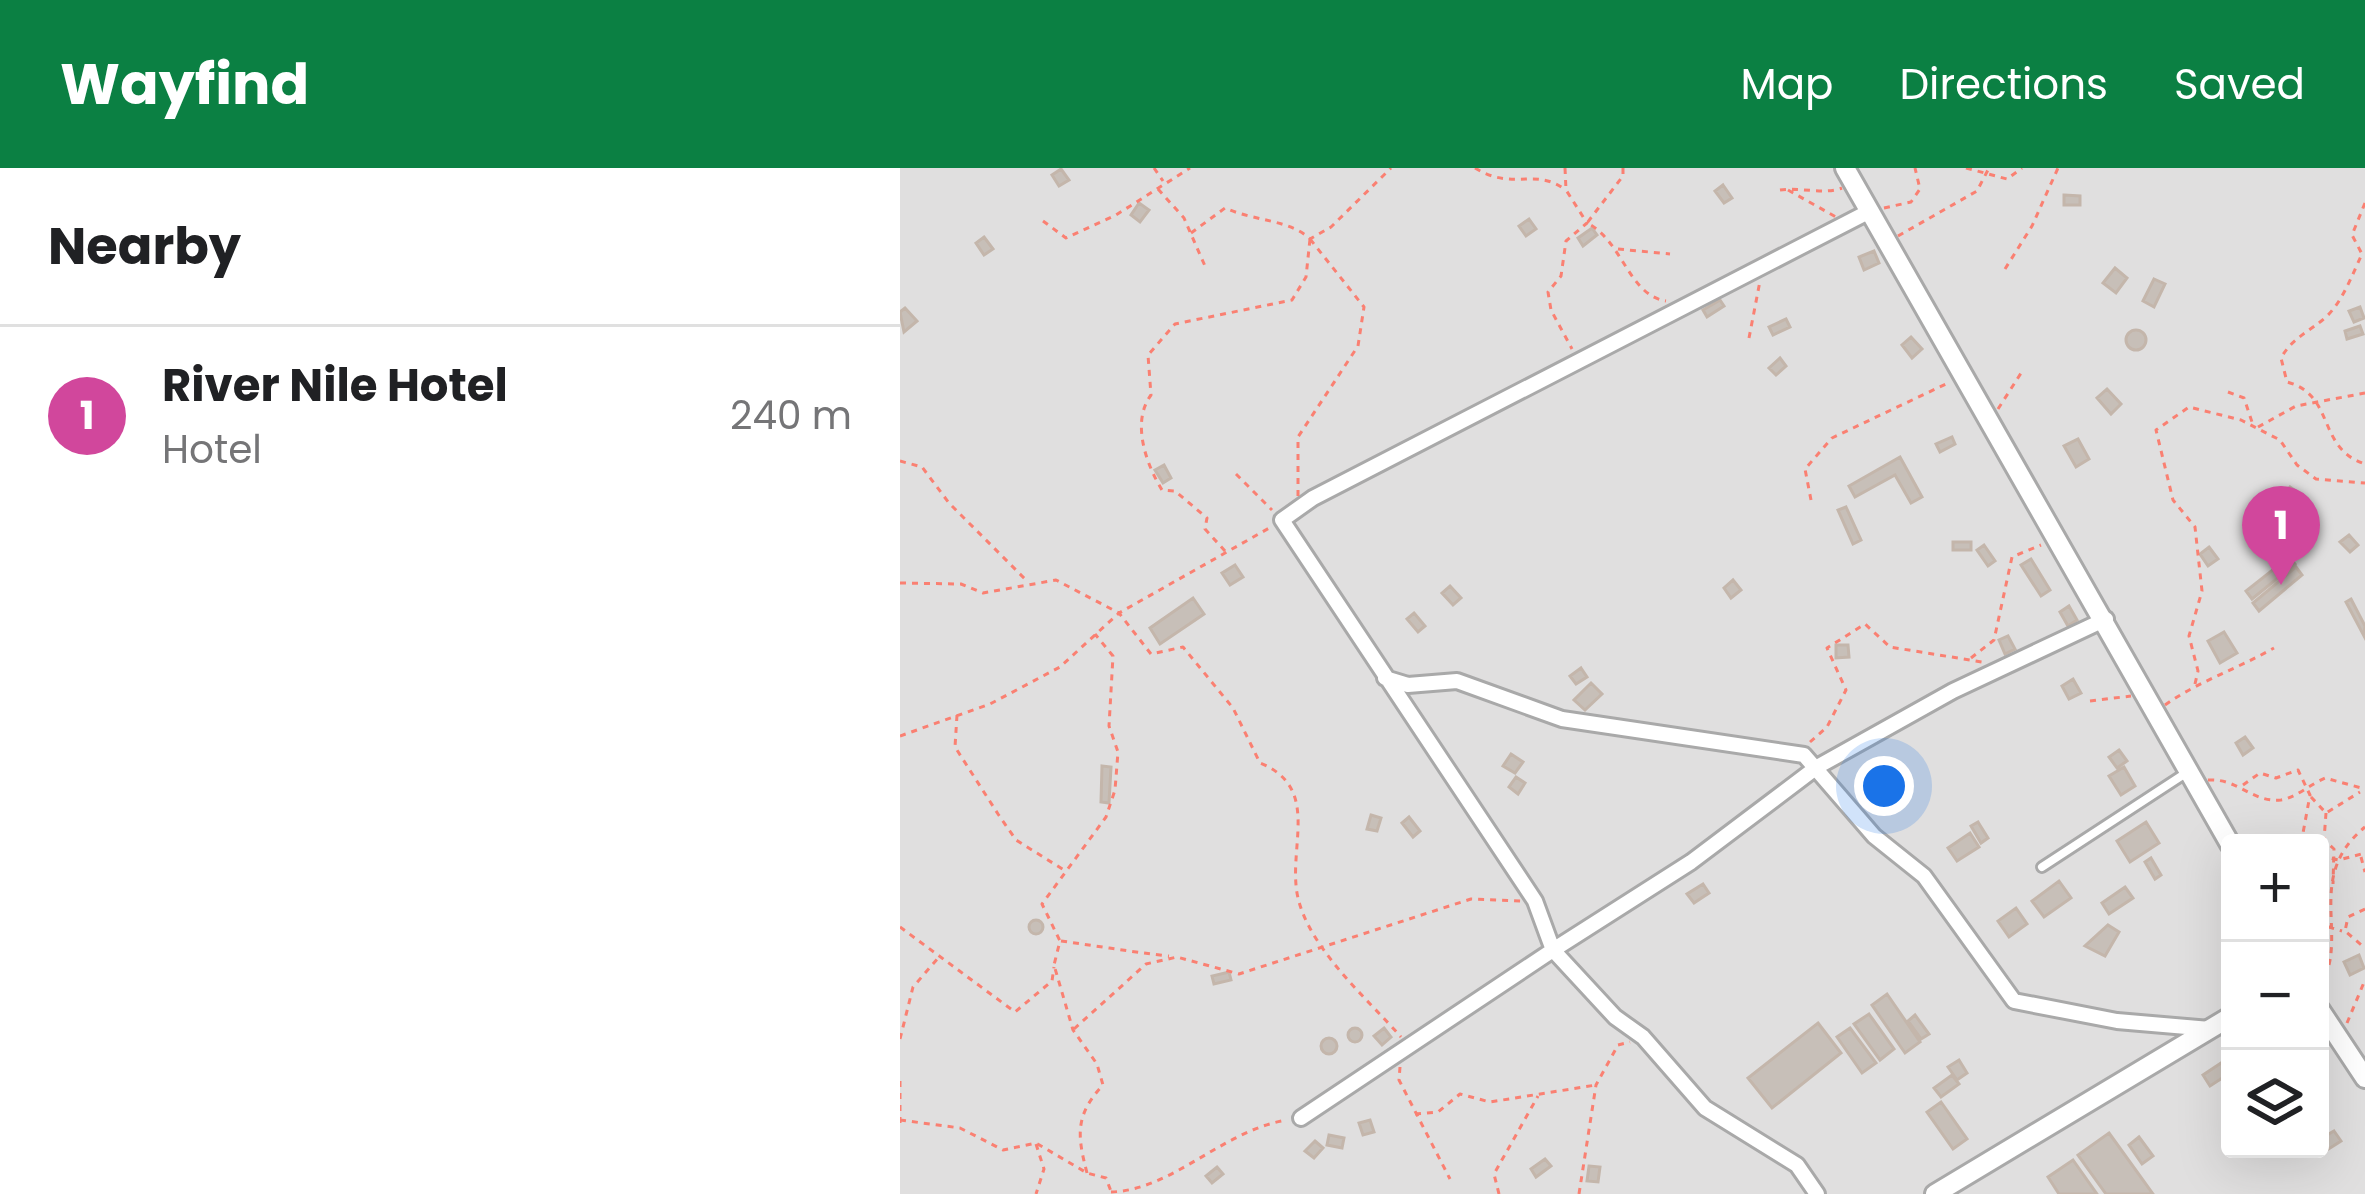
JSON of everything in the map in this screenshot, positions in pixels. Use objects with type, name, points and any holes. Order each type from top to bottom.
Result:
[{"type":"street","points":[[1848,174],[1960,377],[2106,619],[2224,834]]},
{"type":"street","points":[[1817,1194],[1797,1165],[1705,1108],[1553,950],[1535,901],[1282,520],[1870,211]]},
{"type":"street","points":[[1301,1118],[1690,862],[1817,767],[2006,666],[2106,619]]},
{"type":"street","points":[[1385,678],[1408,685],[1457,681],[1562,719],[1795,754],[1817,767],[1874,836],[1924,876],[2014,1000],[2117,1021],[2210,1030]]},
{"type":"street","points":[[1935,1194],[2221,1023]]},
{"type":"street","points":[[2329,1024],[2365,1078]]},
{"type":"lane","points":[[2042,867],[2192,775]]},
{"type":"path","points":[[1154,168],[1164,182]]},
{"type":"path","points":[[1043,221],[1066,238],[1116,215],[1190,168]]},
{"type":"path","points":[[1310,239],[1331,226],[1391,168]]},
{"type":"path","points":[[1475,168],[1504,182],[1542,177],[1566,190],[1587,223],[1609,233],[1637,284],[1658,301],[1667,301],[1662,318]]},
{"type":"path","points":[[1565,168],[1566,190]]},
{"type":"path","points":[[1579,361],[1550,310],[1548,292],[1561,276],[1566,241],[1587,223],[1623,168]]},
{"type":"path","points":[[1870,211],[1911,202],[1920,189],[1915,168]]},
{"type":"path","points":[[1966,168],[2007,179],[2022,168]]},
{"type":"path","points":[[2005,269],[2032,226],[2058,168]]},
{"type":"path","points":[[1885,238],[1909,234],[1977,191],[1987,171]]},
{"type":"path","points":[[1846,223],[1797,193],[1780,190],[1813,188],[1830,193],[1848,174]]},
{"type":"path","points":[[1156,188],[1191,233],[1205,266]]},
{"type":"path","points":[[2365,203],[2352,235],[2362,254],[2345,290],[2329,315],[2289,343],[2281,358],[2287,382],[2307,387],[2319,404],[2332,441],[2351,459],[2365,464]]},
{"type":"path","points":[[1191,233],[1225,208],[1259,224],[1288,223],[1310,239],[1364,307],[1358,346],[1298,437],[1298,509]]},
{"type":"path","points":[[1226,551],[1204,529],[1207,518],[1175,491],[1162,490],[1146,463],[1143,405],[1151,395],[1148,356],[1175,324],[1292,300],[1306,277],[1310,239]]},
{"type":"path","points":[[1616,249],[1670,254]]},
{"type":"path","points":[[1749,338],[1766,264]]},
{"type":"path","points":[[1989,426],[2023,370]]},
{"type":"path","points":[[1811,500],[1805,470],[1822,445],[1960,377]]},
{"type":"path","points":[[2228,392],[2244,398],[2255,428]]},
{"type":"path","points":[[2255,428],[2296,406],[2365,393]]},
{"type":"path","points":[[2195,684],[2198,671],[2189,636],[2201,591],[2195,527],[2173,500],[2156,430],[2189,407],[2280,440],[2297,465],[2316,479],[2341,485],[2365,483]]},
{"type":"path","points":[[900,460],[922,467],[949,503],[1030,584]]},
{"type":"path","points":[[900,736],[1060,668],[1119,613],[1282,520],[1236,474]]},
{"type":"path","points":[[1969,659],[1994,640],[2012,557],[2059,538]]},
{"type":"path","points":[[900,583],[961,584],[983,593],[1056,580],[1076,586],[1119,613],[1150,654],[1183,647],[1233,709],[1259,764],[1276,770],[1298,798],[1301,837],[1295,886],[1324,946],[1407,1045],[1399,1080],[1450,1179]]},
{"type":"path","points":[[1795,754],[1818,739],[1844,702],[1846,690],[1827,648],[1865,624],[1890,647],[2006,666]]},
{"type":"path","points":[[900,927],[1015,1012],[1052,981],[1060,941],[1042,904],[1106,817],[1115,790],[1118,752],[1109,726],[1113,656],[1095,634]]},
{"type":"path","points":[[2090,701],[2133,696],[2158,711],[2195,684],[2222,679],[2274,648]]},
{"type":"path","points":[[957,715],[955,747],[998,814],[1016,839],[1066,872]]},
{"type":"path","points":[[2243,785],[2260,773],[2276,778],[2297,770],[2310,795],[2302,834]]},
{"type":"path","points":[[2192,775],[2243,785],[2252,796],[2285,800],[2325,778],[2363,790],[2354,800],[2326,813]]},
{"type":"path","points":[[2310,795],[2326,813],[2324,840],[2334,849],[2333,886]]},
{"type":"path","points":[[2329,973],[2329,927],[2339,860],[2365,827]]},
{"type":"path","points":[[2329,858],[2339,860],[2364,852],[2365,872]]},
{"type":"path","points":[[1060,941],[1095,945],[1103,952],[1177,957],[1239,974],[1471,899],[1535,901]]},
{"type":"path","points":[[2344,931],[2348,917],[2365,909]]},
{"type":"path","points":[[2329,927],[2365,944]]},
{"type":"path","points":[[900,1039],[913,987],[940,955]]},
{"type":"path","points":[[1072,1030],[1090,1020],[1107,995],[1145,964],[1177,957]]},
{"type":"path","points":[[1054,965],[1072,1030],[1097,1064],[1102,1085],[1082,1107],[1077,1135],[1087,1173]]},
{"type":"path","points":[[2339,1039],[2365,980]]},
{"type":"path","points":[[1580,1194],[1596,1085],[1618,1045],[1643,1039]]},
{"type":"path","points":[[900,1081],[901,1122],[960,1128],[1003,1150],[1036,1143],[1087,1173],[1106,1178],[1112,1193],[1156,1182],[1243,1131],[1301,1118]]},
{"type":"path","points":[[1415,1114],[1438,1112],[1460,1094],[1490,1102],[1596,1085]]},
{"type":"path","points":[[1499,1194],[1494,1174],[1539,1094]]},
{"type":"path","points":[[1036,1143],[1044,1169],[1036,1194]]},
{"type":"shaded area","points":[[900,168],[2365,168],[2365,1194],[900,1194]]},
{"type":"building","points":[[1061,169],[1069,180],[1059,186],[1052,175]]},
{"type":"building","points":[[1723,185],[1732,198],[1724,203],[1715,191]]},
{"type":"building","points":[[2064,195],[2080,196],[2080,205],[2064,205]]},
{"type":"building","points":[[1139,203],[1149,210],[1140,222],[1131,215]]},
{"type":"building","points":[[1529,219],[1536,229],[1526,236],[1519,226]]},
{"type":"building","points":[[1592,228],[1597,235],[1583,246],[1578,238]]},
{"type":"building","points":[[984,237],[993,249],[984,255],[976,243]]},
{"type":"building","points":[[1874,251],[1879,263],[1864,270],[1859,257]]},
{"type":"building","points":[[2115,268],[2127,278],[2116,293],[2103,283]]},
{"type":"building","points":[[2154,279],[2165,284],[2154,307],[2143,301]]},
{"type":"building","points":[[1720,300],[1724,306],[1707,317],[1703,310]]},
{"type":"building","points":[[2360,307],[2364,318],[2354,322],[2349,311]]},
{"type":"building","points":[[905,308],[917,321],[904,332],[900,312]]},
{"type":"building","points":[[1786,319],[1790,327],[1773,335],[1769,327]]},
{"type":"building","points":[[2360,326],[2363,334],[2347,339],[2345,331]]},
{"type":"building","points":[[2136,330],[2146,340],[2136,350],[2126,340]]},
{"type":"building","points":[[1911,337],[1922,349],[1912,358],[1902,345]]},
{"type":"building","points":[[1780,358],[1786,366],[1776,375],[1769,368]]},
{"type":"building","points":[[2107,389],[2121,404],[2111,414],[2097,398]]},
{"type":"building","points":[[1952,437],[1955,444],[1940,452],[1936,444]]},
{"type":"building","points":[[2078,439],[2089,459],[2076,467],[2064,446]]},
{"type":"building","points":[[1900,457],[1922,497],[1911,503],[1895,475],[1855,497],[1849,486]]},
{"type":"building","points":[[1164,465],[1171,478],[1163,483],[1155,470]]},
{"type":"building","points":[[2290,487],[2300,494],[2292,505],[2282,498]]},
{"type":"building","points":[[1846,507],[1861,540],[1853,544],[1838,510]]},
{"type":"building","points":[[2349,535],[2358,545],[2350,552],[2340,542]]},
{"type":"building","points":[[1953,542],[1971,542],[1971,550],[1953,550]]},
{"type":"building","points":[[1984,545],[1995,561],[1988,566],[1977,550]]},
{"type":"building","points":[[2209,547],[2218,559],[2208,566],[2200,554]]},
{"type":"building","points":[[2289,557],[2295,564],[2252,599],[2246,591]]},
{"type":"building","points":[[2031,559],[2050,590],[2041,596],[2021,565]]},
{"type":"building","points":[[1235,565],[1243,577],[1230,585],[1222,573]]},
{"type":"building","points":[[2296,567],[2302,575],[2259,611],[2253,603]]},
{"type":"building","points":[[1733,580],[1741,590],[1731,598],[1724,588]]},
{"type":"building","points":[[1450,586],[1461,598],[1453,605],[1442,593]]},
{"type":"building","points":[[1193,598],[1204,614],[1160,644],[1150,628]]},
{"type":"building","points":[[2351,599],[2365,626],[2364,636],[2346,602]]},
{"type":"building","points":[[2069,606],[2077,620],[2068,626],[2060,612]]},
{"type":"building","points":[[1414,613],[1425,626],[1418,632],[1407,619]]},
{"type":"building","points":[[2224,632],[2237,653],[2220,663],[2208,641]]},
{"type":"building","points":[[2008,636],[2015,649],[2005,654],[1999,640]]},
{"type":"building","points":[[1836,645],[1848,645],[1849,657],[1836,658]]},
{"type":"building","points":[[1581,668],[1587,677],[1576,684],[1570,676]]},
{"type":"building","points":[[2073,679],[2081,693],[2069,699],[2062,686]]},
{"type":"building","points":[[1591,683],[1602,694],[1585,710],[1574,700]]},
{"type":"building","points":[[2245,737],[2253,748],[2243,755],[2236,743]]},
{"type":"building","points":[[2119,750],[2127,761],[2117,768],[2109,757]]},
{"type":"building","points":[[1511,754],[1523,762],[1515,773],[1503,766]]},
{"type":"building","points":[[1102,766],[1111,767],[1109,803],[1101,802]]},
{"type":"building","points":[[2124,767],[2135,786],[2121,795],[2109,776]]},
{"type":"building","points":[[1516,777],[1525,783],[1518,794],[1509,787]]},
{"type":"building","points":[[1371,815],[1381,818],[1377,831],[1367,829]]},
{"type":"building","points":[[1409,817],[1420,831],[1413,837],[1402,823]]},
{"type":"building","points":[[1978,822],[1988,838],[1981,843],[1971,826]]},
{"type":"building","points":[[2146,822],[2159,843],[2130,862],[2117,841]]},
{"type":"building","points":[[1970,833],[1979,847],[1957,861],[1948,848]]},
{"type":"building","points":[[2151,858],[2161,875],[2155,879],[2145,862]]},
{"type":"building","points":[[2059,881],[2071,898],[2044,917],[2032,901]]},
{"type":"building","points":[[1703,884],[1709,893],[1694,903],[1687,894]]},
{"type":"building","points":[[2125,887],[2133,898],[2109,914],[2102,903]]},
{"type":"building","points":[[2016,908],[2027,924],[2009,937],[1998,921]]},
{"type":"building","points":[[1036,920],[1043,927],[1036,934],[1029,927]]},
{"type":"building","points":[[2108,925],[2119,932],[2105,956],[2085,946]]},
{"type":"building","points":[[2359,955],[2364,968],[2350,975],[2344,962]]},
{"type":"building","points":[[1229,972],[1231,980],[1214,984],[1212,976]]},
{"type":"building","points":[[1887,994],[1920,1042],[1905,1053],[1872,1005]]},
{"type":"building","points":[[1869,1014],[1894,1049],[1880,1060],[1854,1024]]},
{"type":"building","points":[[1915,1015],[1929,1034],[1921,1039],[1908,1021]]},
{"type":"building","points":[[1818,1023],[1841,1053],[1772,1108],[1748,1078]]},
{"type":"building","points":[[1355,1028],[1362,1035],[1355,1042],[1348,1035]]},
{"type":"building","points":[[1384,1028],[1391,1037],[1382,1045],[1374,1036]]},
{"type":"building","points":[[1850,1028],[1876,1063],[1862,1073],[1837,1037]]},
{"type":"building","points":[[1329,1038],[1337,1046],[1329,1054],[1321,1046]]},
{"type":"building","points":[[1959,1060],[1967,1073],[1957,1080],[1948,1067]]},
{"type":"building","points":[[2221,1063],[2221,1079],[2210,1086],[2203,1075]]},
{"type":"building","points":[[1952,1075],[1959,1084],[1941,1097],[1934,1088]]},
{"type":"building","points":[[1941,1102],[1967,1139],[1953,1149],[1927,1112]]},
{"type":"building","points":[[1370,1120],[1374,1132],[1363,1135],[1359,1123]]},
{"type":"building","points":[[2334,1131],[2341,1141],[2329,1149],[2329,1134]]},
{"type":"building","points":[[2109,1133],[2153,1194],[2106,1194],[2078,1155]]},
{"type":"building","points":[[1329,1135],[1344,1138],[1342,1148],[1327,1145]]},
{"type":"building","points":[[2139,1137],[2153,1156],[2142,1164],[2129,1145]]},
{"type":"building","points":[[1315,1141],[1323,1148],[1314,1158],[1305,1151]]},
{"type":"building","points":[[1545,1159],[1551,1166],[1536,1177],[1531,1169]]},
{"type":"building","points":[[2073,1160],[2097,1194],[2059,1194],[2048,1177]]},
{"type":"building","points":[[1589,1166],[1600,1167],[1598,1182],[1587,1181]]},
{"type":"building","points":[[1217,1167],[1223,1174],[1212,1183],[1206,1176]]},
{"type":"place","name":"River Nile Hotel","points":[[2281,585]]}]
